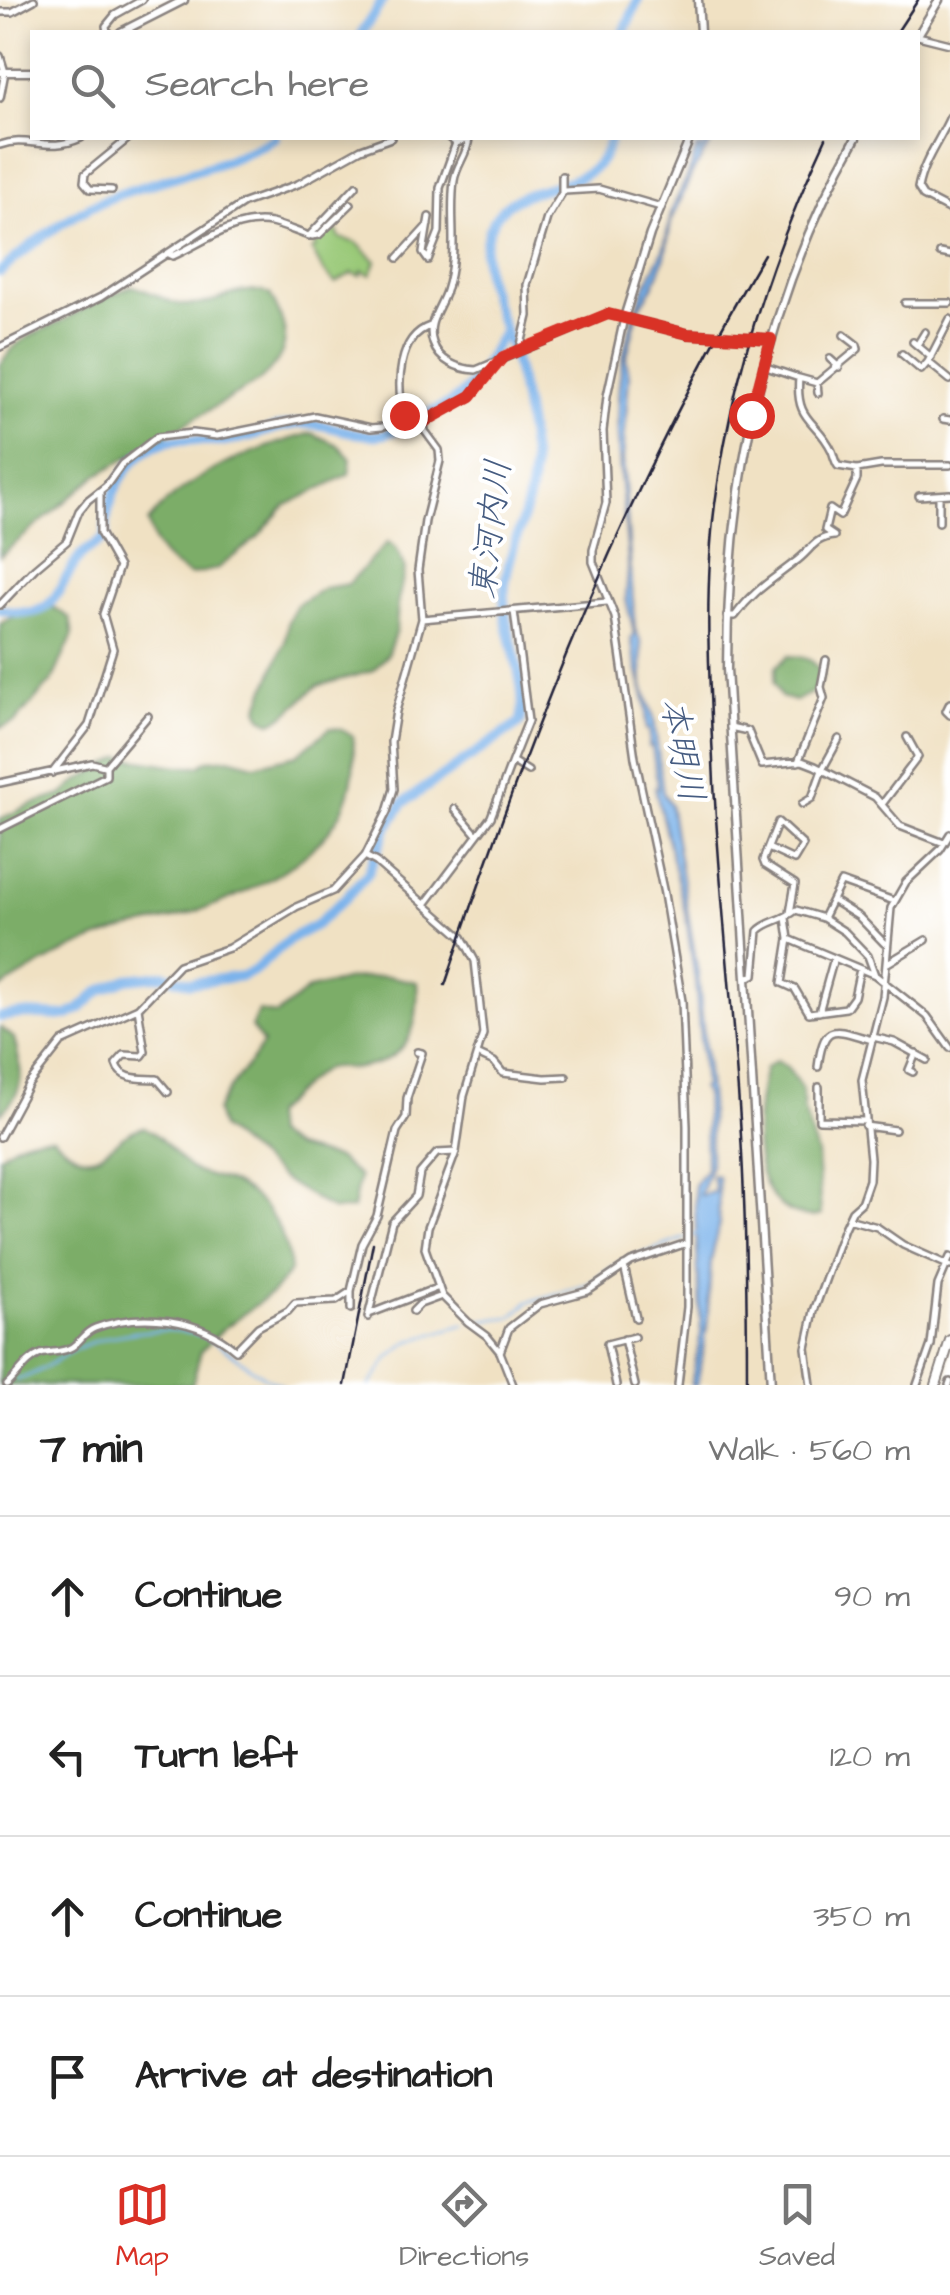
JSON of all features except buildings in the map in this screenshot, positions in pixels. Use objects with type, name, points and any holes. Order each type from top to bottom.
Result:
[{"type":"highway","points":[[936,1385],[950,1340]]},
{"type":"street","points":[[0,12],[12,12],[34,0]]},
{"type":"street","points":[[107,30],[115,15],[142,0]]},
{"type":"street","points":[[124,30],[184,0]]},
{"type":"street","points":[[698,0],[700,30]]},
{"type":"street","points":[[920,32],[939,0]]},
{"type":"street","points":[[920,36],[950,44]]},
{"type":"street","points":[[0,56],[0,98]]},
{"type":"street","points":[[3,72],[30,72]]},
{"type":"street","points":[[950,117],[925,160],[918,188],[923,196],[950,210]]},
{"type":"street","points":[[0,145],[13,140],[45,146],[76,140]]},
{"type":"street","points":[[112,190],[90,189],[84,182],[85,174],[127,140]]},
{"type":"street","points":[[0,346],[101,297],[244,203],[298,184],[361,149],[386,140]]},
{"type":"street","points":[[451,140],[456,144]]},
{"type":"street","points":[[398,258],[429,220],[423,253],[428,260],[440,232],[440,188],[456,144],[465,140]]},
{"type":"street","points":[[469,140],[455,174],[456,242],[450,277],[430,326],[433,344],[452,364],[462,370],[476,370],[608,314],[666,330],[771,339]]},
{"type":"street","points":[[678,1385],[687,1308],[682,1001],[614,618],[593,562],[593,550],[606,503],[603,431],[611,368],[662,206],[689,140]]},
{"type":"street","points":[[771,1385],[726,616],[735,507],[763,366],[809,233],[855,140]]},
{"type":"street","points":[[518,350],[528,316],[527,285],[547,218],[563,190],[562,176]]},
{"type":"street","points":[[310,236],[356,186]]},
{"type":"street","points":[[563,190],[599,188],[662,206]]},
{"type":"street","points":[[168,254],[173,256],[219,232],[252,222],[318,235],[351,204]]},
{"type":"street","points":[[940,253],[950,256]]},
{"type":"street","points":[[905,303],[950,303]]},
{"type":"street","points":[[902,354],[921,370],[949,324]]},
{"type":"street","points":[[0,1138],[51,1052],[74,1035],[138,1008],[174,970],[229,948],[296,907],[333,891],[366,856],[394,789],[391,742],[396,711],[422,619],[418,570],[440,461],[421,421],[408,414],[401,403],[406,345],[421,329],[430,326]]},
{"type":"street","points":[[925,332],[915,343],[950,380]]},
{"type":"street","points":[[763,366],[817,382],[858,349],[844,335]]},
{"type":"street","points":[[830,359],[839,367]]},
{"type":"street","points":[[421,421],[471,396],[496,362]]},
{"type":"street","points":[[799,378],[804,409],[814,424]]},
{"type":"street","points":[[817,382],[818,393]]},
{"type":"street","points":[[804,409],[832,450],[838,466],[857,469],[950,465]]},
{"type":"street","points":[[1,604],[67,541],[79,511],[146,443],[168,434],[217,436],[315,416],[371,428],[408,414]]},
{"type":"street","points":[[726,616],[735,616],[756,589],[791,566],[820,538],[834,536],[826,530],[830,509],[840,516],[858,479],[857,469]]},
{"type":"street","points":[[52,773],[89,724],[113,649],[102,614],[119,567],[100,533],[100,492]]},
{"type":"street","points":[[920,496],[950,494]]},
{"type":"street","points":[[939,496],[939,522]]},
{"type":"street","points":[[422,619],[607,602]]},
{"type":"street","points":[[426,904],[492,816],[528,721],[511,612]]},
{"type":"street","points":[[798,762],[824,698],[826,660]]},
{"type":"street","points":[[950,703],[946,711],[950,715]]},
{"type":"street","points":[[0,829],[106,776],[106,766],[148,716]]},
{"type":"street","points":[[730,727],[748,731],[762,765],[798,762],[822,770],[882,803],[900,826],[944,844]]},
{"type":"street","points":[[882,803],[918,757],[906,736]]},
{"type":"street","points":[[802,804],[812,798],[839,739]]},
{"type":"street","points":[[512,761],[528,771]]},
{"type":"street","points":[[0,784],[92,763],[106,766]]},
{"type":"street","points":[[455,809],[478,835]]},
{"type":"street","points":[[768,848],[794,860],[803,845],[778,822],[768,848],[764,865],[795,884],[782,983],[795,989],[809,1014],[846,1008],[860,969]]},
{"type":"street","points":[[810,1385],[806,1348],[814,1312],[848,1219],[861,1203],[870,1180],[862,1080],[885,980],[886,945],[894,902],[906,882],[950,834]]},
{"type":"street","points":[[366,856],[462,936],[471,951],[484,1034],[464,1096],[456,1152],[426,1248],[442,1296],[500,1352],[513,1385]]},
{"type":"street","points":[[823,918],[841,882],[894,902]]},
{"type":"street","points":[[832,900],[858,917],[886,945]]},
{"type":"street","points":[[746,978],[754,975],[757,966],[758,931],[796,910],[823,918],[845,932],[868,956],[875,975]]},
{"type":"street","points":[[789,939],[885,980],[927,1016],[950,1048]]},
{"type":"street","points":[[886,964],[926,940]]},
{"type":"street","points":[[819,1012],[834,958]]},
{"type":"street","points":[[138,1008],[145,1052],[142,1056],[124,1055],[116,1064],[118,1072],[157,1079],[168,1092]]},
{"type":"street","points":[[818,1067],[822,1039],[828,1031],[835,1030],[894,1042],[926,1060]]},
{"type":"street","points":[[351,1309],[362,1244],[377,1216],[397,1131],[406,1118],[406,1098],[422,1053],[418,1052]]},
{"type":"street","points":[[913,1072],[908,1070],[916,1053]]},
{"type":"street","points":[[479,1055],[503,1072],[566,1077]]},
{"type":"street","points":[[819,1087],[818,1120],[895,1130]]},
{"type":"street","points":[[439,1288],[369,1316],[392,1222],[416,1196],[420,1173],[438,1153],[456,1152]]},
{"type":"street","points":[[848,1219],[949,1262],[938,1286],[928,1360],[917,1385]]},
{"type":"street","points":[[500,1352],[509,1328],[526,1312],[588,1290],[624,1266],[687,1239]]},
{"type":"street","points":[[624,1266],[636,1318]]},
{"type":"street","points":[[6,1385],[27,1363],[41,1354],[72,1347],[93,1328],[122,1321],[186,1322],[225,1340],[236,1350],[258,1328],[288,1312],[295,1303],[336,1301],[351,1292]]},
{"type":"street","points":[[413,1311],[420,1304],[442,1296]]},
{"type":"street","points":[[616,1385],[607,1344],[634,1337]]},
{"type":"street","points":[[624,1340],[636,1385]]},
{"type":"green space","points":[[335,228],[340,238],[357,243],[376,261],[371,275],[362,271],[360,276],[352,273],[335,283],[322,269],[312,250],[316,247],[312,240]]},
{"type":"green space","points":[[133,286],[185,305],[247,291],[270,294],[282,319],[283,350],[259,381],[96,476],[0,556],[0,366],[26,338]]},
{"type":"green space","points":[[311,433],[338,445],[351,459],[349,474],[285,506],[257,538],[217,569],[190,575],[162,554],[148,522],[181,490],[244,456]]},
{"type":"green space","points":[[388,542],[396,548],[405,569],[396,631],[387,655],[373,671],[317,686],[284,716],[271,722],[262,717],[258,708],[297,605],[324,588],[348,584]]},
{"type":"green space","points":[[51,606],[70,618],[73,635],[52,681],[15,722],[0,728],[0,624]]},
{"type":"green space","points":[[788,656],[810,660],[823,677],[813,692],[795,701],[781,697],[774,683],[776,667]]},
{"type":"green space","points":[[330,728],[353,736],[350,788],[333,825],[298,860],[230,899],[81,945],[0,989],[0,819],[62,795],[78,781],[121,757],[178,766],[199,766],[208,760],[229,758],[255,765],[297,755]]},
{"type":"green space","points":[[387,976],[417,982],[413,1028],[400,1050],[375,1064],[320,1072],[272,1115],[274,1135],[294,1148],[338,1159],[359,1177],[353,1209],[333,1210],[284,1180],[221,1128],[216,1111],[263,1043],[251,1027],[259,1011],[276,1015],[309,989],[349,979]]},
{"type":"green space","points":[[0,1027],[14,1038],[20,1079],[15,1096],[0,1114]]},
{"type":"green space","points":[[776,1061],[787,1067],[802,1089],[817,1154],[821,1215],[791,1212],[776,1201],[760,1168],[758,1104],[765,1068]]},
{"type":"green space","points":[[144,1127],[194,1171],[227,1181],[263,1206],[279,1229],[290,1271],[273,1292],[223,1329],[201,1351],[192,1385],[0,1385],[0,1156],[18,1143],[53,1137],[82,1157],[93,1157]]},
{"type":"water","points":[[713,140],[692,173],[671,222],[665,257],[639,308],[626,359],[629,375],[623,459],[643,686],[654,718],[663,793],[670,804],[698,974],[710,1102],[710,1167],[700,1195],[715,1192],[712,1175],[718,1176],[719,1223],[711,1261],[707,1327],[697,1385],[691,1385],[701,1333],[694,1185],[706,1169],[705,1094],[701,1088],[704,1086],[695,980],[686,917],[655,788],[658,789],[652,746],[649,747],[650,729],[647,730],[646,706],[631,638],[634,636],[626,598],[628,561],[618,408],[623,357],[633,319],[663,251],[672,211],[696,148],[700,152],[699,146],[703,149]]},
{"type":"waterway","points":[[363,30],[383,0]]},
{"type":"waterway","name":"東河内川","points":[[625,30],[638,0]]},
{"type":"waterway","points":[[0,272],[54,228],[99,202],[237,156],[271,140]]},
{"type":"waterway","name":"東河内川","points":[[0,1017],[66,1016],[100,991],[127,979],[165,975],[190,983],[254,971],[291,938],[316,925],[368,873],[386,829],[403,803],[520,723],[522,697],[504,592],[529,496],[532,456],[514,358],[487,276],[485,249],[492,222],[506,206],[525,195],[586,174],[601,160],[609,140]]},
{"type":"waterway","points":[[0,609],[33,612],[52,601],[85,551],[106,537],[109,506],[123,476],[133,462],[159,444],[175,440],[228,441],[300,424],[371,435],[388,433],[458,398],[504,331]]},
{"type":"waterway","points":[[473,1321],[512,1317],[528,1302],[587,1285],[621,1262],[699,1233]]},
{"type":"waterway","points":[[370,1385],[389,1358],[408,1342],[465,1324]]},
{"type":"waterway","points":[[16,1380],[85,1345],[136,1332],[172,1330],[213,1341],[282,1385]]},
{"type":"railway","points":[[898,30],[918,0]]},
{"type":"railway","points":[[747,1385],[743,1167],[711,713],[711,539],[722,456],[756,316],[788,226],[825,140]]},
{"type":"railway","points":[[445,985],[511,795],[585,610],[668,431],[764,254]]},
{"type":"railway","points":[[345,1385],[373,1243]]},
{"type":"route","points":[[404,415],[411,414],[424,422],[438,416],[471,396],[503,357],[608,314],[688,334],[771,339],[751,415]]},
{"type":"water label","name":"本明川","points":[[682,750]]}]
